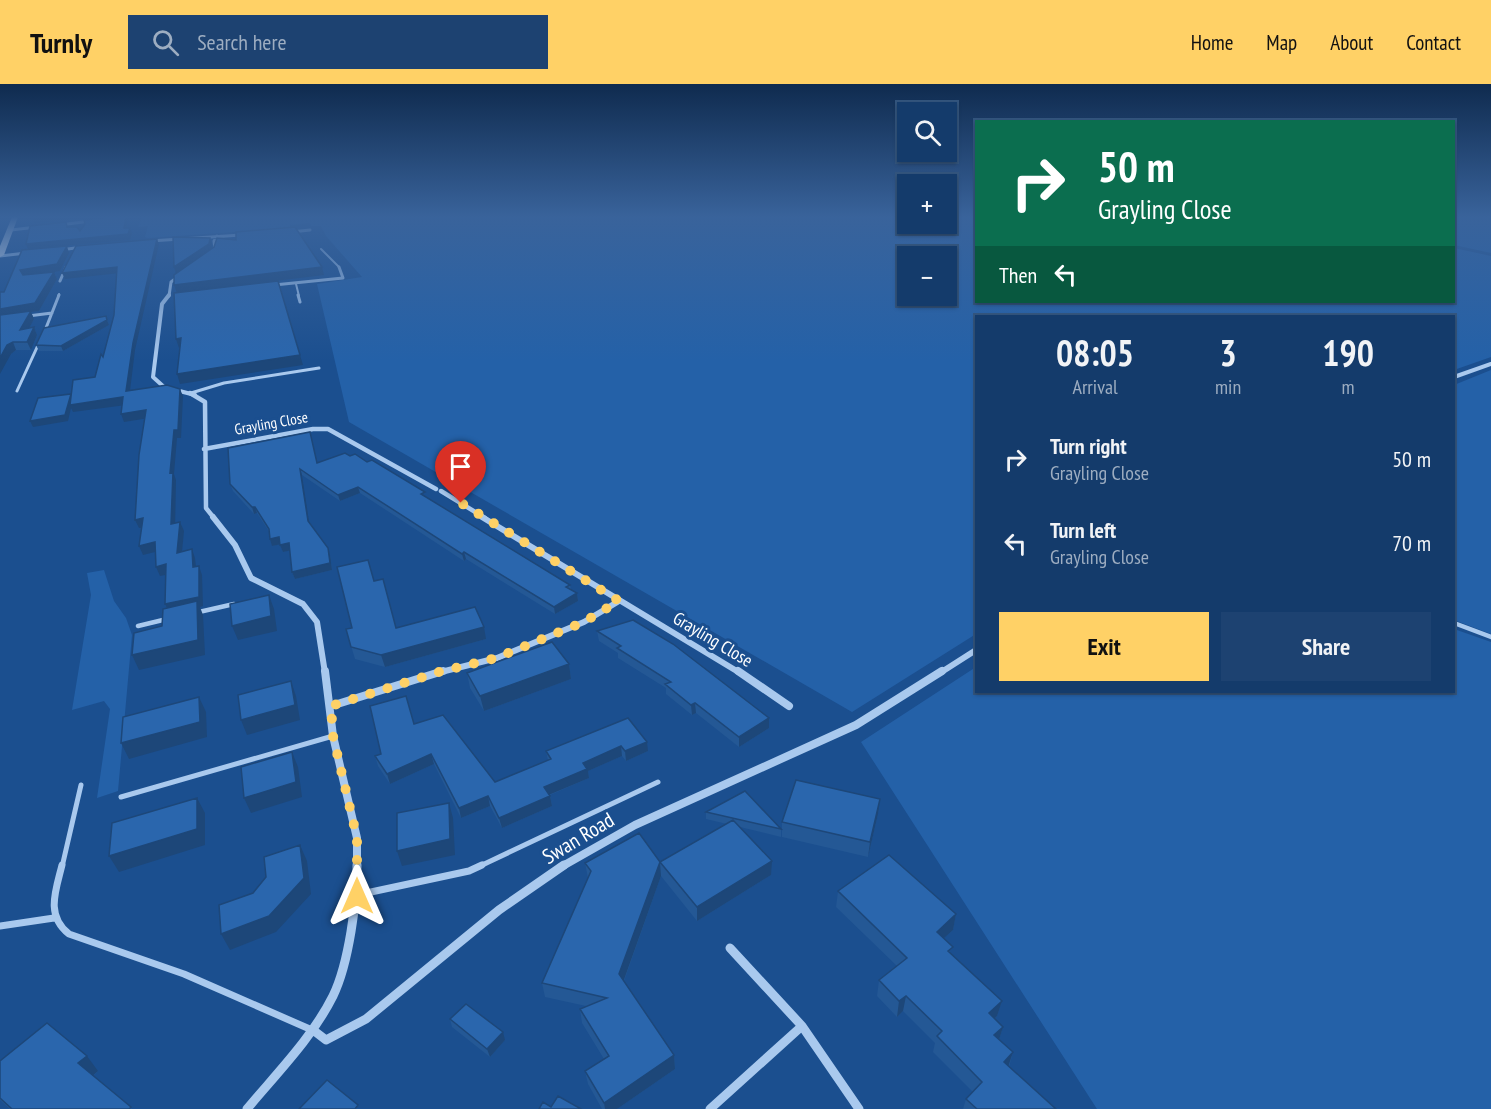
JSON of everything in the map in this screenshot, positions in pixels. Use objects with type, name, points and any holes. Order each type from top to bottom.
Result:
[{"type":"street","points":[[60,281],[67,266]]},
{"type":"street","points":[[272,286],[343,278],[339,267]]},
{"type":"street","points":[[169,298],[171,282],[188,269]]},
{"type":"street","points":[[53,276],[62,275]]},
{"type":"street","points":[[181,296],[169,298],[162,304],[153,377],[162,386],[191,393],[205,402],[206,508],[235,545],[251,578],[303,604],[317,622],[331,706],[333,736],[357,838],[357,896],[343,964],[334,994],[313,1030],[247,1109]]},
{"type":"street","points":[[1455,377],[1491,364]]},
{"type":"street","name":"Grayling Close","points":[[204,449],[313,429],[328,429],[438,490],[619,601],[708,651],[789,706]]},
{"type":"street","points":[[331,706],[439,672],[496,658],[576,626],[619,601]]},
{"type":"street","name":"Swan Road","points":[[313,1030],[326,1040],[366,1019],[499,910],[568,862],[635,825],[856,725],[975,651]]},
{"type":"street","points":[[730,948],[802,1026],[859,1109]]},
{"type":"street","points":[[710,1109],[802,1026]]},
{"type":"lane","points":[[296,284],[300,302]]},
{"type":"lane","points":[[18,391],[59,294]]},
{"type":"lane","points":[[21,317],[52,313]]},
{"type":"lane","points":[[191,393],[224,383],[319,368]]},
{"type":"lane","points":[[270,595],[280,592]]},
{"type":"lane","points":[[194,613],[238,603]]},
{"type":"lane","points":[[138,626],[171,618]]},
{"type":"lane","points":[[1455,623],[1491,637]]},
{"type":"lane","points":[[122,797],[333,736]]},
{"type":"lane","points":[[357,896],[469,871],[658,782]]},
{"type":"lane","points":[[81,785],[53,903],[54,918],[69,934],[184,974],[313,1030]]},
{"type":"lane","points":[[0,926],[54,918]]},
{"type":"shaded area","points":[[351,265],[897,265],[897,306],[957,306],[957,265],[975,265],[975,303],[1455,303],[1455,265],[1491,265],[1491,357],[1455,370],[1455,315],[975,315],[975,635],[852,712],[349,422],[317,284],[362,277]]},
{"type":"shaded area","points":[[1491,370],[1491,634],[1455,620],[1455,385]]},
{"type":"shaded area","points":[[104,570],[114,601],[126,618],[132,635],[118,791],[97,798],[110,709],[104,701],[72,710],[91,595],[87,573]]},
{"type":"shaded area","points":[[1455,629],[1491,642],[1491,1109],[1097,1109],[861,742],[975,668],[975,693],[1455,693]]},
{"type":"building","points":[[16,265],[52,265],[20,270],[23,275],[54,272],[35,303],[0,309],[0,292],[4,292]]},
{"type":"building","points":[[66,265],[151,265],[133,343],[126,391],[167,385],[180,389],[178,430],[174,430],[170,473],[173,472],[171,524],[180,522],[177,553],[192,549],[193,567],[199,566],[199,597],[165,604],[166,564],[156,567],[155,542],[139,546],[143,518],[135,520],[139,455],[146,410],[121,414],[123,397],[70,405],[73,380],[95,377],[101,354],[103,357],[114,315],[117,267],[62,273]]},
{"type":"building","points":[[189,265],[321,265],[322,267],[174,285],[174,275]]},
{"type":"building","points":[[278,281],[300,355],[177,374],[181,338],[176,339],[174,293]]},
{"type":"building","points":[[31,311],[20,330],[34,327],[27,342],[13,342],[7,345],[0,358],[0,315]]},
{"type":"building","points":[[106,316],[107,320],[61,346],[36,345],[44,328]]},
{"type":"building","points":[[71,394],[65,415],[30,421],[38,398]]},
{"type":"building","points":[[310,432],[317,463],[345,453],[350,456],[355,454],[367,462],[372,460],[425,492],[421,494],[570,585],[566,587],[577,593],[554,607],[464,552],[462,554],[358,487],[338,495],[300,469],[308,521],[328,548],[330,563],[292,572],[289,543],[280,545],[279,537],[270,539],[269,529],[255,507],[252,507],[230,484],[228,448]]},
{"type":"building","points":[[368,560],[374,581],[383,579],[396,628],[475,607],[484,627],[381,655],[351,647],[346,629],[352,628],[337,567]]},
{"type":"building","points":[[269,595],[271,616],[232,626],[230,604]]},
{"type":"building","points":[[197,601],[198,640],[132,655],[134,633],[162,626],[163,609]]},
{"type":"building","points":[[633,620],[673,644],[769,718],[739,737],[695,703],[691,705],[665,684],[671,682],[617,648],[621,646],[597,631]]},
{"type":"building","points":[[552,642],[569,664],[480,696],[467,673]]},
{"type":"building","points":[[291,681],[295,705],[241,720],[238,695]]},
{"type":"building","points":[[406,696],[414,724],[443,715],[495,782],[551,759],[546,751],[628,718],[647,742],[625,751],[621,746],[583,763],[587,769],[544,787],[550,796],[499,818],[488,796],[459,808],[431,754],[387,774],[375,756],[381,754],[370,706]]},
{"type":"building","points":[[199,697],[200,722],[121,743],[123,717]]},
{"type":"building","points":[[292,752],[296,782],[244,798],[241,767]]},
{"type":"building","points":[[796,780],[880,799],[870,842],[782,822]]},
{"type":"building","points":[[745,791],[781,829],[706,812]]},
{"type":"building","points":[[197,798],[197,829],[109,856],[112,823]]},
{"type":"building","points":[[449,803],[450,839],[397,851],[397,813]]},
{"type":"building","points":[[733,820],[772,861],[697,907],[660,862]]},
{"type":"building","points":[[639,833],[660,862],[619,974],[674,1055],[604,1103],[585,1071],[609,1056],[580,1009],[607,998],[542,983],[591,871],[585,863]]},
{"type":"building","points":[[300,845],[304,878],[269,916],[221,934],[219,905],[253,893],[266,877],[264,857]]},
{"type":"building","points":[[889,855],[956,914],[937,932],[953,947],[948,951],[1002,1001],[989,1013],[1003,1027],[994,1035],[1013,1052],[1004,1062],[1056,1109],[977,1109],[966,1099],[982,1082],[937,1036],[942,1031],[906,996],[899,1001],[879,980],[907,958],[838,891]]},
{"type":"building","points":[[466,1004],[503,1032],[487,1049],[450,1019]]},
{"type":"building","points":[[47,1023],[87,1056],[78,1063],[131,1107],[129,1109],[12,1109],[0,1098],[0,1061]]},
{"type":"building","points":[[327,1080],[358,1105],[355,1109],[299,1109]]},
{"type":"building","points":[[558,1096],[581,1109],[539,1109],[543,1102],[551,1107]]},
{"type":"route","points":[[357,896],[357,838],[333,736],[331,706],[439,672],[496,658],[551,638],[619,601],[461,503]]}]
